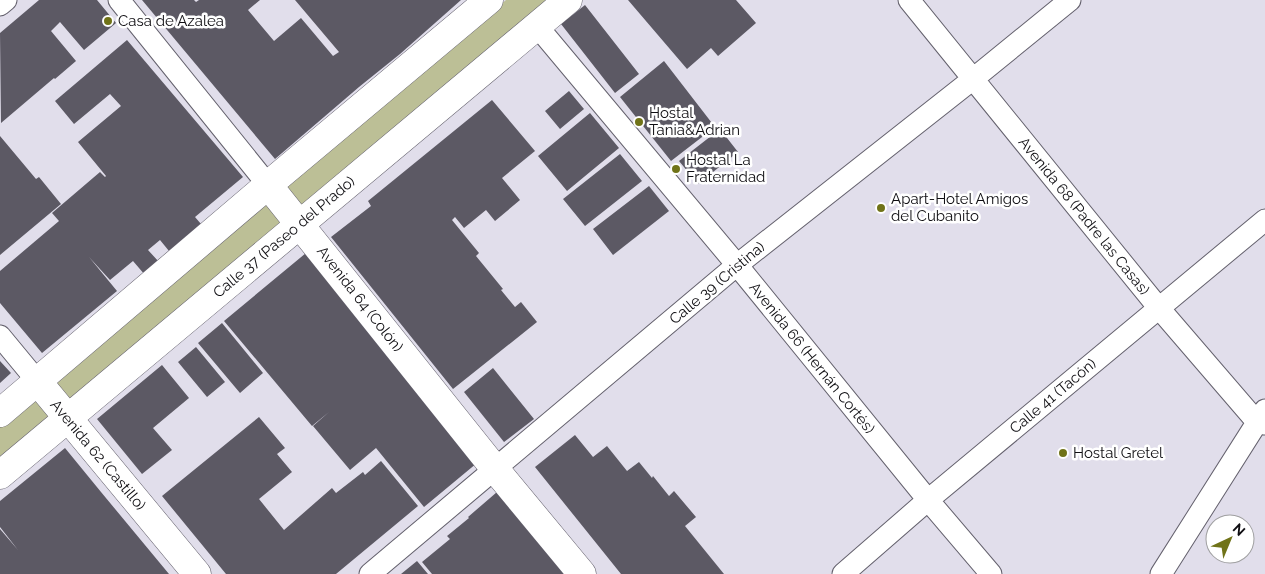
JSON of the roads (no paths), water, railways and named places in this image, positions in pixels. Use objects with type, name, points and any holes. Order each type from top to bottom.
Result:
[{"type":"main road","points":[[0,413],[489,0]]},
{"type":"main road","name":"Calle 37 (Paseo del Prado)","points":[[0,475],[568,0]]},
{"type":"main road","name":"Avenida 64 (Colón)","points":[[268,185],[495,469],[582,574]]},
{"type":"main road","name":"Avenida 62 (Castillo)","points":[[38,382],[197,574]]},
{"type":"street","points":[[0,5],[6,0]]},
{"type":"street","name":"Avenida 64 (Colón)","points":[[119,0],[268,185]]},
{"type":"street","name":"Avenida 68 (Padre las Casas)","points":[[909,0],[1158,308],[1262,418]]},
{"type":"street","name":"Calle 39 (Cristina)","points":[[370,574],[737,265],[1070,0]]},
{"type":"street","name":"Avenida 66 (Hernán Cortés)","points":[[537,26],[737,265],[928,500],[991,574]]},
{"type":"street","name":"Calle 41 (Tacón)","points":[[843,574],[928,500],[1265,220]]},
{"type":"street","name":"Avenida 62 (Castillo)","points":[[0,336],[38,382]]},
{"type":"street","points":[[1160,574],[1262,418]]},
{"type":"place","name":"Casa de Azalea","points":[[108,21]]},
{"type":"place","name":"Hostal Tania&Adrian","points":[[639,122]]},
{"type":"place","name":"Hostal La Fraternidad","points":[[676,169]]},
{"type":"place","name":"Apart-Hotel Amigos del Cubanito","points":[[881,208]]},
{"type":"place","name":"Hostal Gretel","points":[[1063,453]]}]
